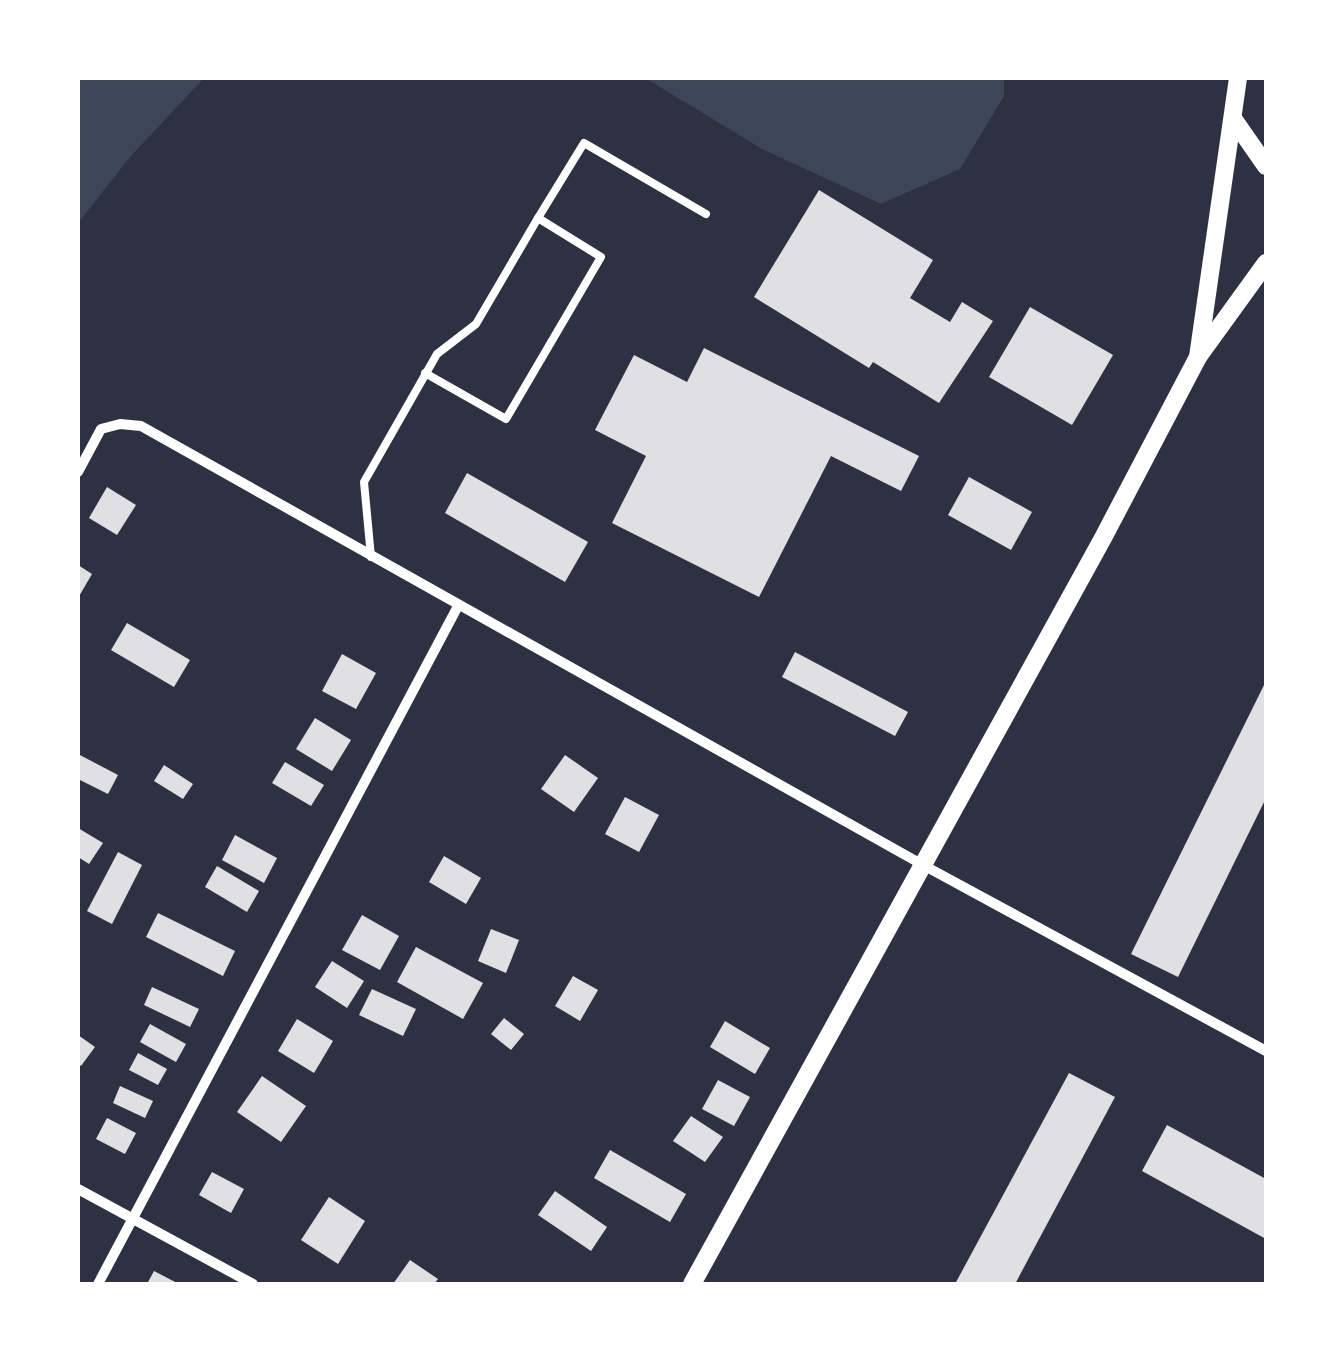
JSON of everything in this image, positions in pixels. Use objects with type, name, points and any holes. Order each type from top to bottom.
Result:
[{"type":"street","points":[[1198,357],[1238,78]]},
{"type":"street","points":[[1234,120],[1266,166]]},
{"type":"street","points":[[692,1284],[1198,357],[1266,263]]},
{"type":"street","points":[[78,472],[101,430],[120,424],[141,426],[923,865],[1266,1051]]},
{"type":"street","points":[[98,1284],[458,606]]},
{"type":"street","points":[[78,1189],[253,1284]]},
{"type":"lane","points":[[371,557],[364,482],[436,354],[476,324],[584,143],[706,214]]},
{"type":"lane","points":[[425,373],[506,419],[601,257],[538,218]]},
{"type":"shaded area","points":[[78,78],[204,78],[130,157],[78,223]]},
{"type":"shaded area","points":[[645,78],[1004,78],[1004,96],[960,169],[881,204],[762,149]]},
{"type":"building","points":[[819,190],[933,260],[910,298],[950,322],[962,302],[993,321],[939,403],[873,362],[869,368],[754,297]]},
{"type":"building","points":[[1030,307],[1113,355],[1072,425],[989,377]]},
{"type":"building","points":[[704,348],[919,456],[901,491],[831,456],[759,597],[612,523],[646,456],[595,430],[634,355],[687,382]]},
{"type":"building","points":[[467,473],[588,542],[565,582],[445,513]]},
{"type":"building","points":[[969,477],[1032,512],[1011,550],[948,515]]},
{"type":"building","points":[[107,487],[136,505],[117,535],[89,518]]},
{"type":"building","points":[[78,565],[92,574],[78,598]]},
{"type":"building","points":[[127,623],[190,660],[174,687],[111,650]]},
{"type":"building","points":[[795,652],[908,712],[895,736],[782,677]]},
{"type":"building","points":[[342,654],[376,673],[356,709],[322,691]]},
{"type":"building","points":[[1266,681],[1266,798],[1178,977],[1131,954]]},
{"type":"building","points":[[315,718],[351,740],[332,771],[296,749]]},
{"type":"building","points":[[78,754],[118,775],[108,794],[78,779]]},
{"type":"building","points":[[565,755],[598,778],[574,812],[541,789]]},
{"type":"building","points":[[285,762],[324,785],[311,806],[272,783]]},
{"type":"building","points":[[164,765],[193,784],[183,799],[154,781]]},
{"type":"building","points":[[625,797],[659,815],[639,852],[605,834]]},
{"type":"building","points":[[78,828],[103,843],[89,864],[78,857]]},
{"type":"building","points":[[235,835],[277,858],[264,883],[222,860]]},
{"type":"building","points":[[118,852],[142,865],[112,924],[87,911]]},
{"type":"building","points":[[444,856],[481,878],[466,904],[429,882]]},
{"type":"building","points":[[217,866],[259,891],[247,912],[205,887]]},
{"type":"building","points":[[158,913],[235,951],[223,976],[146,937]]},
{"type":"building","points":[[362,915],[399,936],[380,970],[342,950]]},
{"type":"building","points":[[491,929],[519,940],[506,973],[478,961]]},
{"type":"building","points":[[416,947],[483,983],[463,1019],[397,982]]},
{"type":"building","points":[[332,961],[364,981],[347,1008],[315,987]]},
{"type":"building","points":[[573,976],[598,990],[580,1021],[555,1006]]},
{"type":"building","points":[[152,987],[199,1009],[190,1027],[144,1005]]},
{"type":"building","points":[[372,989],[416,1009],[403,1036],[359,1015]]},
{"type":"building","points":[[504,1018],[524,1034],[511,1050],[491,1034]]},
{"type":"building","points":[[297,1019],[333,1041],[314,1073],[278,1051]]},
{"type":"building","points":[[725,1021],[770,1048],[755,1074],[710,1047]]},
{"type":"building","points":[[150,1024],[186,1044],[176,1062],[140,1042]]},
{"type":"building","points":[[78,1035],[95,1047],[81,1066],[78,1063]]},
{"type":"building","points":[[138,1053],[167,1069],[158,1085],[129,1070]]},
{"type":"building","points":[[1069,1073],[1115,1097],[1015,1284],[955,1284]]},
{"type":"building","points":[[262,1076],[306,1106],[281,1142],[237,1112]]},
{"type":"building","points":[[718,1080],[750,1097],[734,1126],[702,1109]]},
{"type":"building","points":[[120,1086],[153,1101],[145,1118],[113,1103]]},
{"type":"building","points":[[691,1116],[723,1137],[705,1162],[673,1141]]},
{"type":"building","points":[[107,1118],[136,1133],[125,1154],[96,1139]]},
{"type":"building","points":[[1167,1125],[1266,1179],[1266,1239],[1142,1171]]},
{"type":"building","points":[[610,1150],[686,1194],[670,1222],[594,1178]]},
{"type":"building","points":[[212,1172],[244,1189],[231,1213],[199,1195]]},
{"type":"building","points":[[555,1191],[607,1227],[591,1251],[538,1215]]},
{"type":"building","points":[[329,1197],[365,1221],[338,1264],[301,1240]]},
{"type":"building","points":[[410,1260],[438,1279],[434,1284],[393,1284]]},
{"type":"building","points":[[154,1271],[179,1284],[147,1284]]}]
